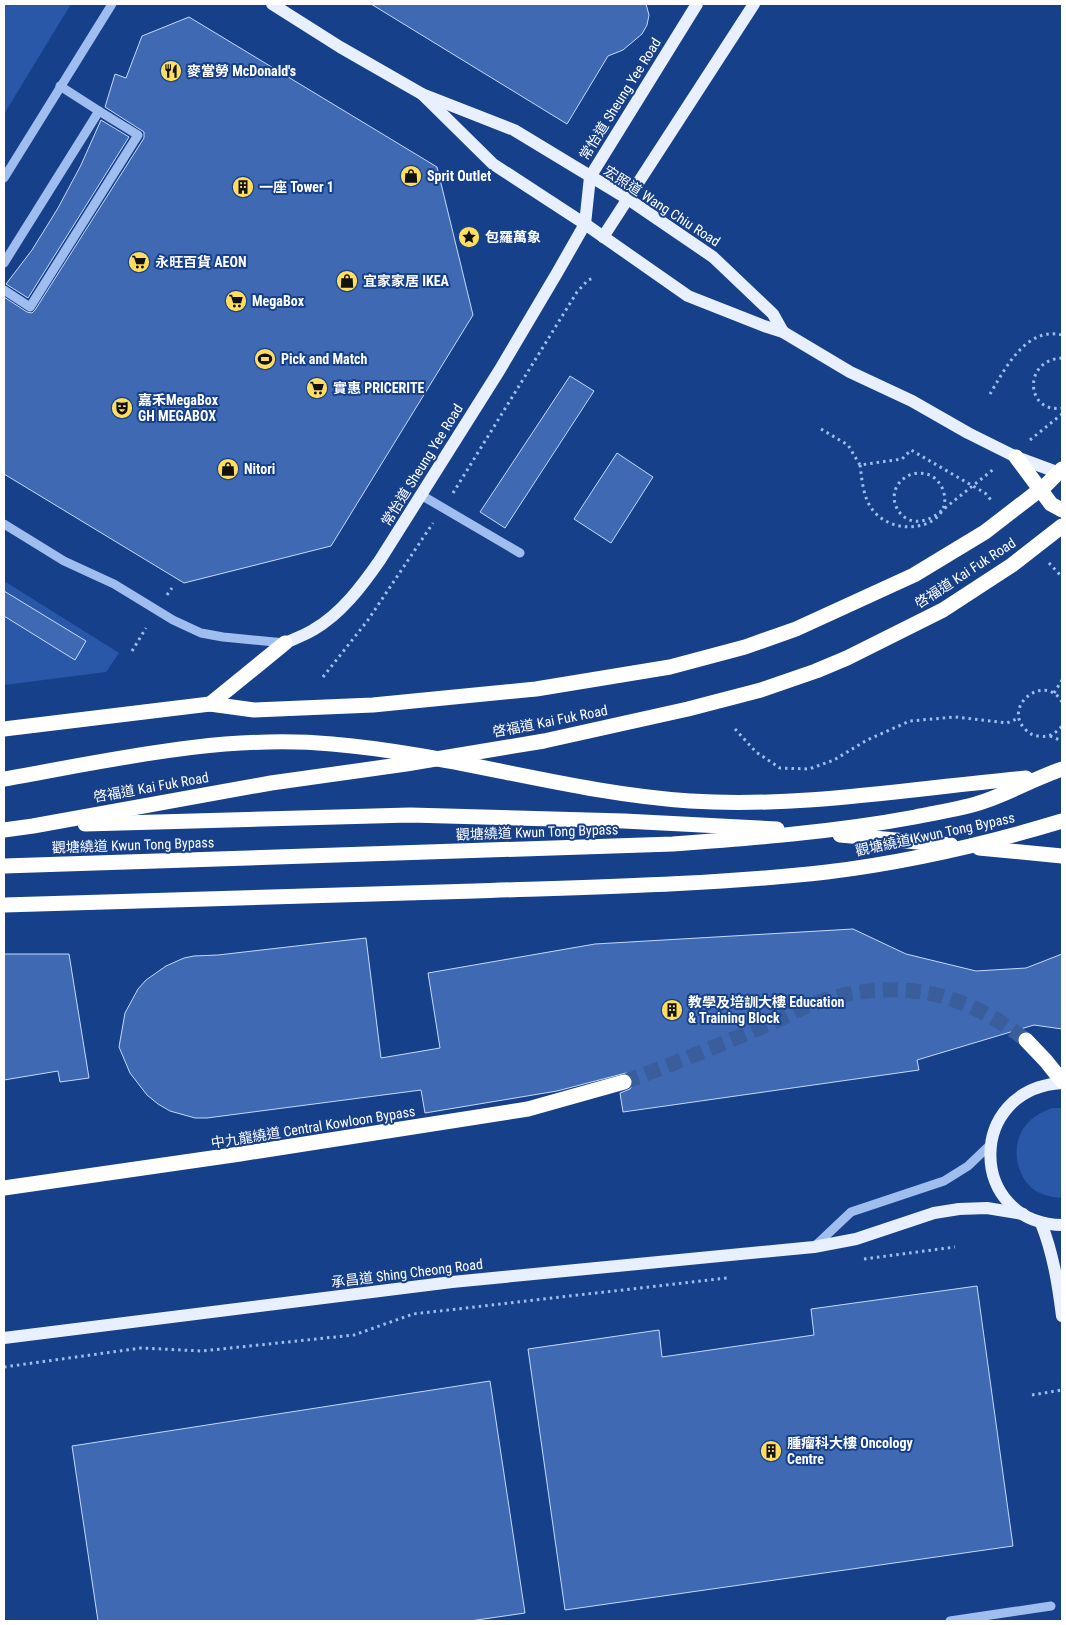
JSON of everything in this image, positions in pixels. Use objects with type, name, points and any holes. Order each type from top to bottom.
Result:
[{"type":"highway","points":[[1020,451],[1051,504],[1062,510]]},
{"type":"highway","name":"啓福道 Kai Fuk Road","points":[[4,728],[210,704],[254,710],[332,707],[536,690],[670,667],[744,647],[796,629],[914,575],[985,532],[1046,485],[1062,469]]},
{"type":"highway","name":"啓福道 Kai Fuk Road","points":[[4,830],[271,783],[406,764],[544,741],[688,709],[761,690],[847,658],[943,610],[1012,565],[1062,526]]},
{"type":"highway","points":[[210,704],[285,643]]},
{"type":"highway","points":[[4,779],[166,751],[272,742],[331,744],[390,750],[596,791],[693,801],[813,801],[1038,776]]},
{"type":"highway","name":"觀塘繞道 Kwun Tong Bypass","points":[[4,866],[673,844],[754,838],[880,823],[941,812],[985,801],[1038,776],[1062,769]]},
{"type":"highway","points":[[33,826],[410,815],[624,821],[749,827],[1062,856]]},
{"type":"highway","name":"觀塘繞道 Kwun Tong Bypass","points":[[4,905],[628,886],[756,879],[829,871],[901,860],[1017,834],[1062,821]]},
{"type":"highway","points":[[1026,1040],[1046,1061],[1062,1082]]},
{"type":"highway","name":"中九龍繞道 Central Kowloon Bypass","points":[[4,1188],[240,1154],[528,1109],[624,1082]]},
{"type":"main road","name":"宏照道 Wang Chiu Road","points":[[272,4],[340,47],[422,94],[514,130],[628,199],[713,257],[773,314],[783,332]]},
{"type":"main road","name":"常怡道 Sheung Yee Road","points":[[285,643],[314,630],[338,610],[359,589],[380,560],[499,371],[585,224],[590,177],[697,4]]},
{"type":"main road","points":[[603,237],[754,4]]},
{"type":"main road","name":"宏照道 Wang Chiu Road","points":[[422,94],[493,164],[585,224],[688,296],[783,332],[850,372],[912,401],[968,433],[1020,451],[1062,474]]},
{"type":"main road","name":"承昌道 Shing Cheong Road","points":[[1062,1082],[1034,1088],[1018,1097],[1005,1111],[995,1127],[990,1145],[990,1164],[998,1186],[1009,1203],[1023,1214],[1041,1222],[1062,1225]]},
{"type":"main road","name":"承昌道 Shing Cheong Road","points":[[4,1338],[452,1282],[814,1247],[856,1239],[934,1213],[959,1209],[987,1208],[1023,1214]]},
{"type":"main road","points":[[1041,1222],[1055,1268],[1062,1316]]},
{"type":"street","points":[[4,178],[112,4]]},
{"type":"street","points":[[4,290],[30,307],[138,135],[60,86]]},
{"type":"street","points":[[4,264],[99,111]]},
{"type":"street","points":[[421,494],[520,553]]},
{"type":"street","name":"常怡道 Sheung Yee Road","points":[[4,524],[64,561],[114,584],[173,620],[201,632],[223,637],[285,643]]},
{"type":"street","name":"承昌道 Shing Cheong Road","points":[[814,1247],[851,1212],[944,1181],[968,1166],[990,1145]]},
{"type":"street","points":[[950,1621],[1051,1606]]},
{"type":"path","points":[[323,677],[368,620],[444,508],[577,292],[588,280],[594,278]]},
{"type":"path","points":[[990,394],[1011,359],[1026,344],[1035,338],[1051,334],[1062,335]]},
{"type":"path","points":[[1062,358],[1047,361],[1040,367],[1033,383],[1034,392],[1038,400],[1051,408],[1062,408]]},
{"type":"path","points":[[1020,451],[1062,414]]},
{"type":"path","points":[[821,429],[848,445],[860,465],[868,501],[873,510],[890,524],[911,528],[922,526],[937,517],[942,510],[945,495],[939,482],[927,474],[912,474],[905,477],[896,488],[894,500],[898,511],[908,520],[924,522],[934,517],[940,512],[947,506],[1001,463]]},
{"type":"path","points":[[860,465],[902,459],[910,450]]},
{"type":"path","points":[[167,595],[172,588]]},
{"type":"path","points":[[132,651],[146,628]]},
{"type":"path","points":[[1054,693],[1062,680]]},
{"type":"path","points":[[1062,702],[1054,693],[1040,690],[1032,692],[1021,703],[1019,711],[1022,726],[1034,736],[1049,736],[1057,732],[1062,726]]},
{"type":"path","points":[[735,729],[756,752],[780,768],[809,769],[834,760],[867,740],[910,721],[955,717],[1007,723],[1019,718]]},
{"type":"path","points":[[1049,736],[1062,741]]},
{"type":"path","points":[[859,1260],[955,1247]]},
{"type":"path","points":[[4,1367],[141,1348],[202,1351],[354,1335],[414,1314],[733,1277]]},
{"type":"path","points":[[1032,1395],[1062,1390]]},
{"type":"shaded area","points":[[4,4],[71,4],[4,114]]},
{"type":"shaded area","points":[[4,581],[119,653],[106,672],[4,685]]},
{"type":"shaded area","points":[[1052,1108],[1062,1108],[1062,1198],[1036,1191],[1023,1177],[1017,1160],[1018,1141],[1026,1125],[1038,1115]]},
{"type":"building","points":[[371,4],[646,4],[649,15],[647,25],[642,34],[623,50],[608,56],[567,124]]},
{"type":"building","name":"MegaBox","points":[[189,17],[437,167],[473,315],[331,546],[184,583],[4,474],[4,297],[27,312],[32,313],[35,310],[144,138],[144,132],[105,107],[115,74],[126,78],[142,36]]},
{"type":"building","points":[[101,120],[129,137],[28,298],[6,284],[32,250],[58,208],[81,165]]},
{"type":"building","points":[[570,376],[594,391],[505,528],[480,512]]},
{"type":"building","points":[[617,453],[653,477],[611,543],[574,519]]},
{"type":"building","points":[[4,591],[86,641],[75,660],[4,616]]},
{"type":"building","points":[[853,929],[906,954],[976,971],[1026,968],[1062,954],[1062,1029],[1034,1025],[917,1060],[919,1070],[623,1112],[620,1093],[630,1089],[633,1084],[631,1076],[626,1073],[557,1091],[425,1113],[421,1090],[195,1118],[170,1111],[147,1095],[130,1073],[119,1047],[125,1013],[138,989],[146,980],[166,966],[194,956],[218,955],[366,938],[381,1058],[440,1048],[428,973],[595,944]]},
{"type":"building","points":[[4,954],[69,954],[89,1078],[60,1082],[58,1071],[4,1080]]},
{"type":"building","name":"腫瘤科大樓 Oncology Centre","points":[[977,1286],[1013,1546],[565,1610],[528,1349],[659,1330],[662,1357],[814,1335],[811,1309]]},
{"type":"building","points":[[490,1381],[525,1613],[470,1621],[98,1621],[72,1446]]},
{"type":"tunnel","points":[[624,1082],[769,1024],[808,1005],[844,995],[872,991],[899,990],[951,999],[976,1009],[1026,1040]]},
{"type":"place","name":"麥當勞 McDonald's","points":[[171,71]]},
{"type":"place","name":"Sprit Outlet","points":[[411,176]]},
{"type":"place","name":"一座 Tower 1","points":[[243,187]]},
{"type":"place","name":"包羅萬象","points":[[469,237]]},
{"type":"place","name":"永旺百貨 AEON","points":[[139,262]]},
{"type":"place","name":"宜家家居 IKEA","points":[[347,281]]},
{"type":"place","name":"MegaBox","points":[[236,301]]},
{"type":"place","name":"Pick and Match","points":[[265,359]]},
{"type":"place","name":"實惠 PRICERITE","points":[[317,388]]},
{"type":"place","name":"嘉禾MegaBox GH MEGABOX","points":[[122,408]]},
{"type":"place","name":"Nitori","points":[[228,469]]},
{"type":"place","name":"教學及培訓大樓 Education & Training Block","points":[[672,1010]]},
{"type":"place","name":"腫瘤科大樓 Oncology Centre","points":[[771,1451]]}]
